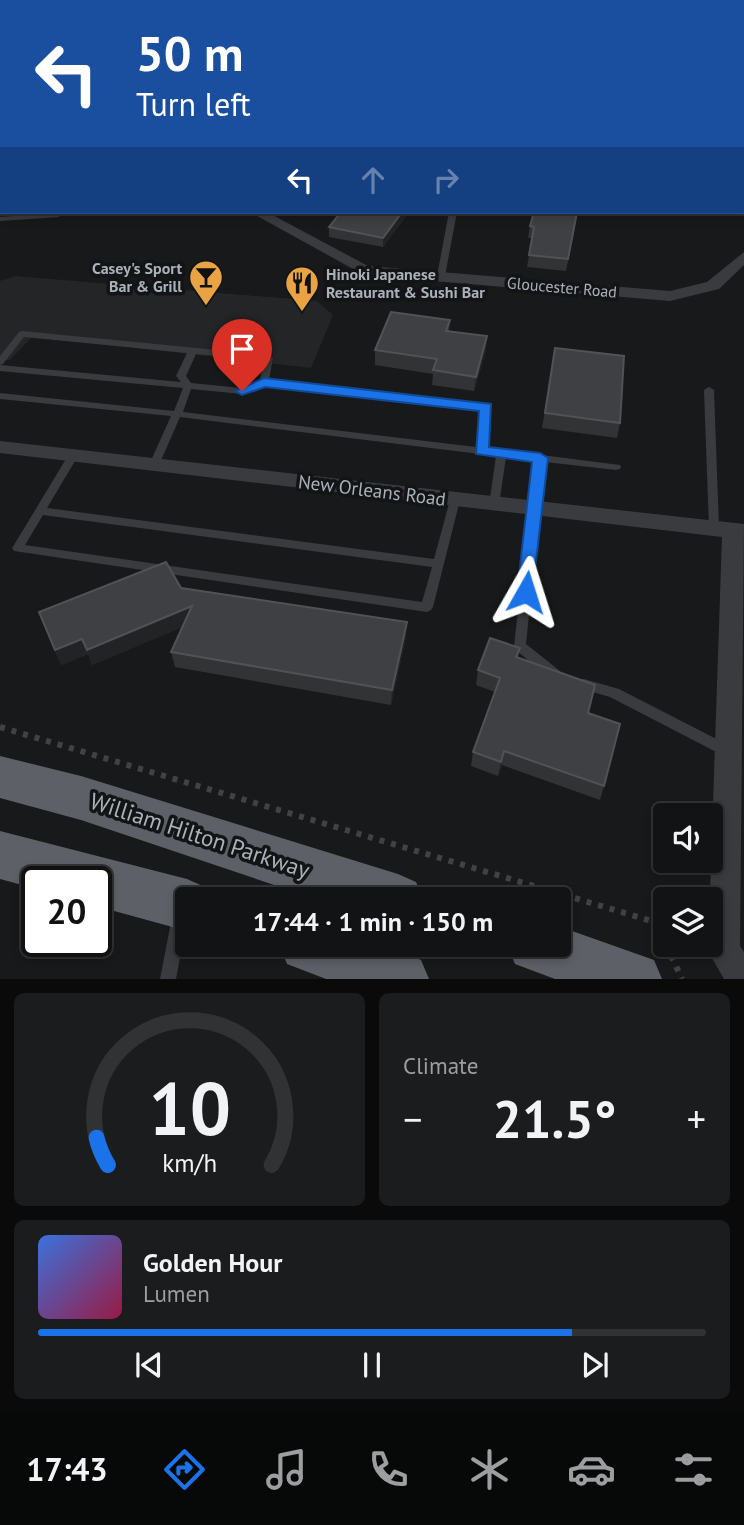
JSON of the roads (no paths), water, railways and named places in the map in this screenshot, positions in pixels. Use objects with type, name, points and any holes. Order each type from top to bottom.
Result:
[{"type":"highway","name":"William Hilton Parkway","points":[[0,777],[81,798],[358,887]]},
{"type":"highway","points":[[1,860],[175,902]]},
{"type":"highway","points":[[340,957],[401,979]]},
{"type":"highway","points":[[570,957],[635,979]]},
{"type":"street","name":"Gloucester Road","points":[[261,214],[364,270],[670,296],[713,286],[744,257]]},
{"type":"street","name":"New Orleans Road","points":[[0,447],[730,530]]},
{"type":"street","points":[[730,530],[724,951],[743,979]]},
{"type":"lane","points":[[441,276],[453,214]]},
{"type":"lane","points":[[0,219],[56,215]]},
{"type":"lane","points":[[0,362],[22,334],[269,358],[264,382]]},
{"type":"lane","points":[[188,386],[181,376],[192,351]]},
{"type":"lane","points":[[0,369],[242,391],[264,382],[486,407],[481,451]]},
{"type":"lane","points":[[153,465],[188,386]]},
{"type":"lane","points":[[709,390],[730,530]]},
{"type":"lane","points":[[0,396],[177,414],[616,467]]},
{"type":"lane","points":[[494,505],[501,453]]},
{"type":"lane","points":[[73,456],[18,548],[427,607],[455,500]]},
{"type":"lane","points":[[540,458],[520,646],[552,674],[614,693],[728,752]]},
{"type":"lane","points":[[40,511],[439,564]]},
{"type":"lane","points":[[168,979],[175,948]]},
{"type":"place","name":"Casey's Sport Bar & Grill","points":[[206,307]]},
{"type":"place","name":"Hinoki Japanese Restaurant & Sushi Bar","points":[[302,313]]}]
